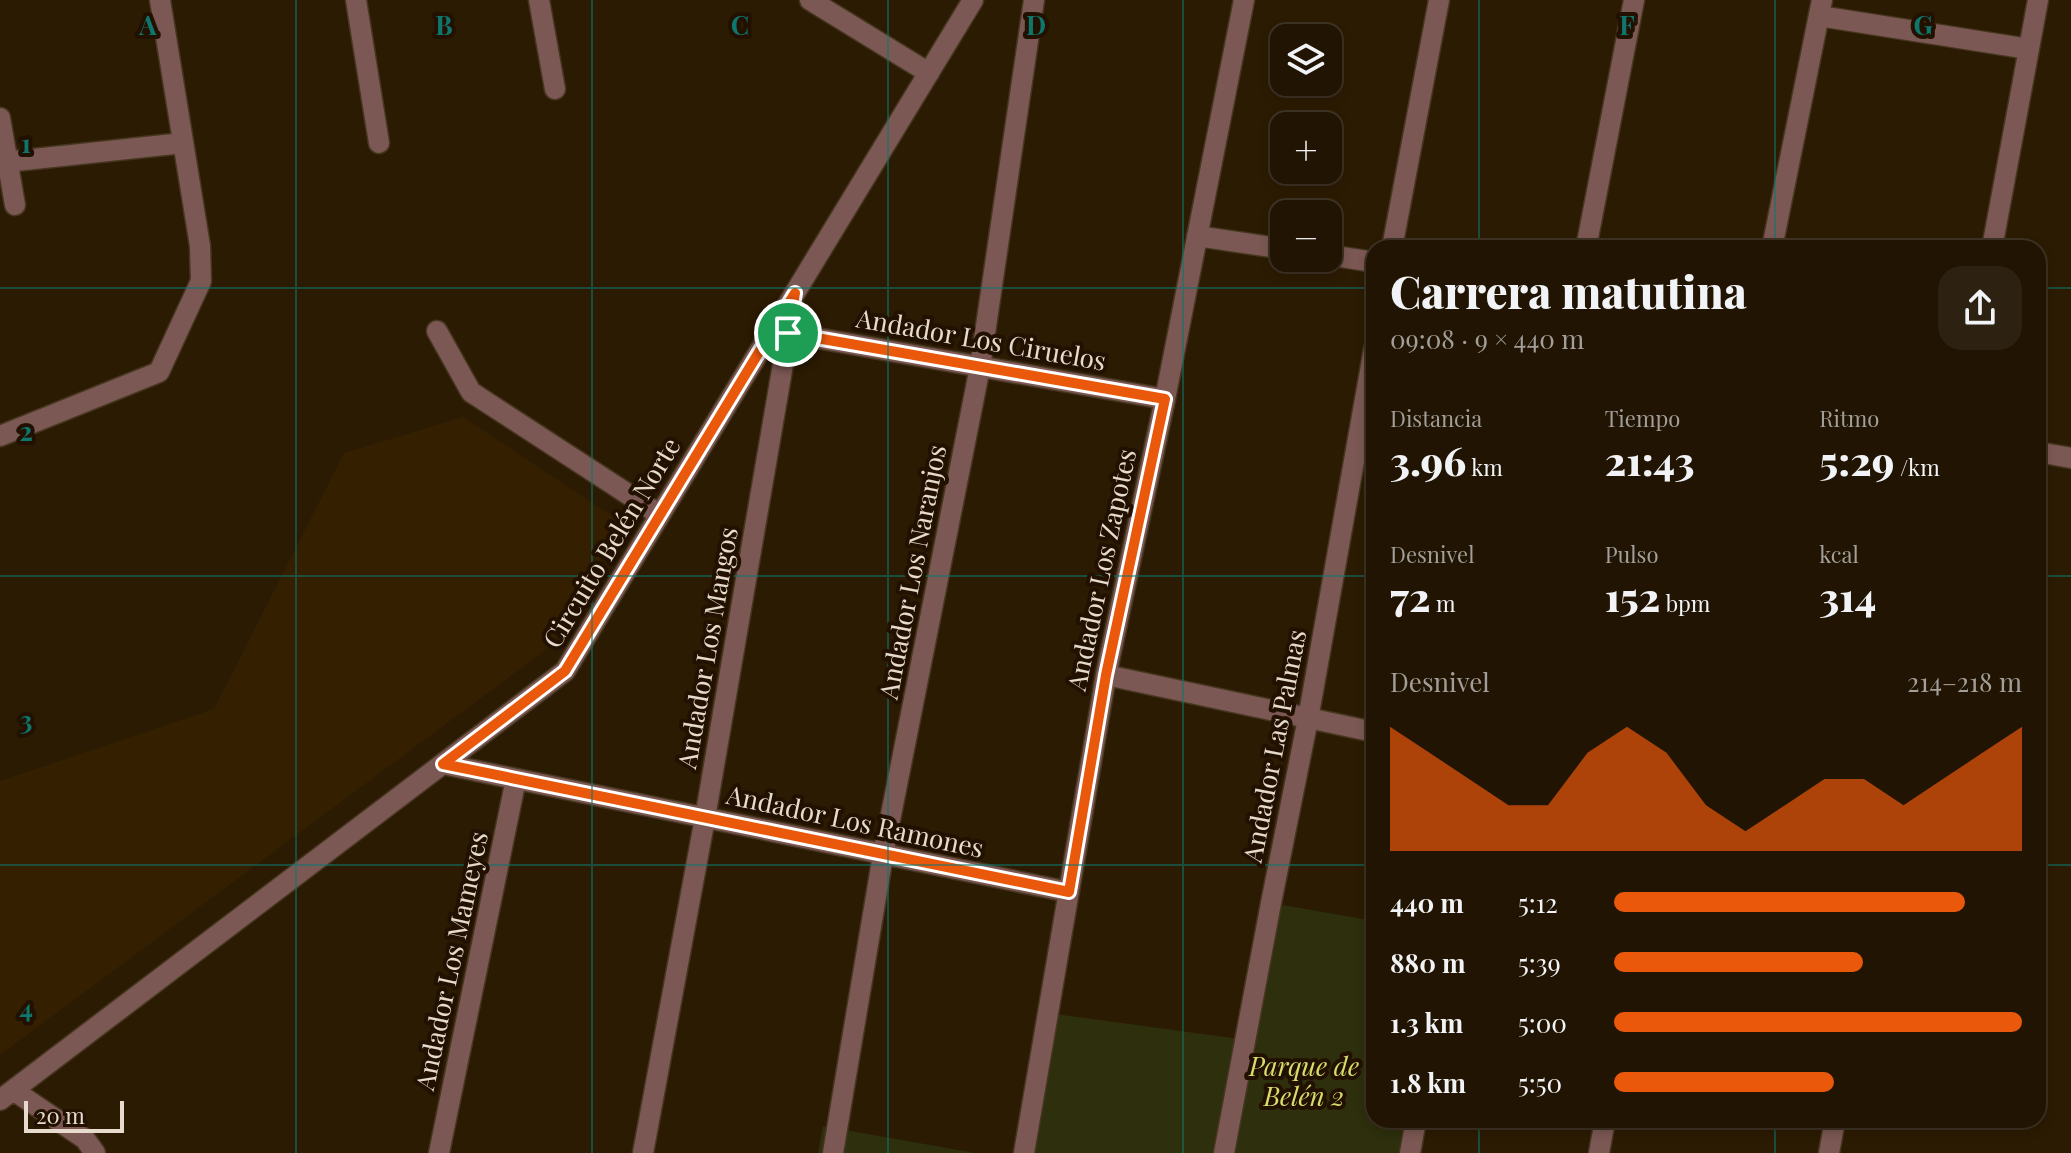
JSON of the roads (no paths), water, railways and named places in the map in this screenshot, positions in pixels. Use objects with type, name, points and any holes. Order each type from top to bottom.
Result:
[{"type":"street","points":[[0,436],[159,372],[201,281],[200,246],[160,0]]},
{"type":"street","points":[[356,0],[379,143]]},
{"type":"street","points":[[539,0],[555,89]]},
{"type":"street","points":[[810,0],[929,73]]},
{"type":"street","name":"Circuito Belén Norte","points":[[6,1095],[565,671],[973,0]]},
{"type":"street","name":"Andador Los Naranjos","points":[[833,1153],[883,855],[980,367],[1034,0]]},
{"type":"street","name":"Andador Los Zapotes","points":[[1024,1153],[1106,675],[1165,399],[1244,0]]},
{"type":"street","points":[[1394,240],[1439,0]]},
{"type":"street","points":[[1588,240],[1634,0]]},
{"type":"street","points":[[1993,240],[2038,0]]},
{"type":"street","points":[[1774,240],[1821,8],[2029,49]]},
{"type":"street","points":[[0,118],[15,205]]},
{"type":"street","points":[[6,162],[183,143]]},
{"type":"street","points":[[1197,236],[1270,247]]},
{"type":"street","points":[[1342,257],[1366,261]]},
{"type":"street","name":"Andador Los Mangos","points":[[643,1153],[705,818],[795,293]]},
{"type":"street","points":[[437,331],[471,392],[660,515]]},
{"type":"street","name":"Andador Los Ciruelos","points":[[788,333],[1165,399]]},
{"type":"street","name":"Andador Las Palmas","points":[[1224,1153],[1308,719],[1366,394]]},
{"type":"street","points":[[2046,453],[2071,458]]},
{"type":"street","points":[[1106,675],[1366,730]]},
{"type":"street","name":"Andador Los Ramones","points":[[443,764],[1069,892]]},
{"type":"street","name":"Andador Los Mameyes","points":[[439,1153],[516,779]]},
{"type":"street","points":[[6,1095],[85,1139],[95,1153]]},
{"type":"street","points":[[1410,1153],[1415,1128]]},
{"type":"street","points":[[1599,1153],[1604,1128]]},
{"type":"street","points":[[1829,1153],[1834,1128]]},
{"type":"park label","name":"Parque de Belén 2","points":[[1304,1082]]}]
